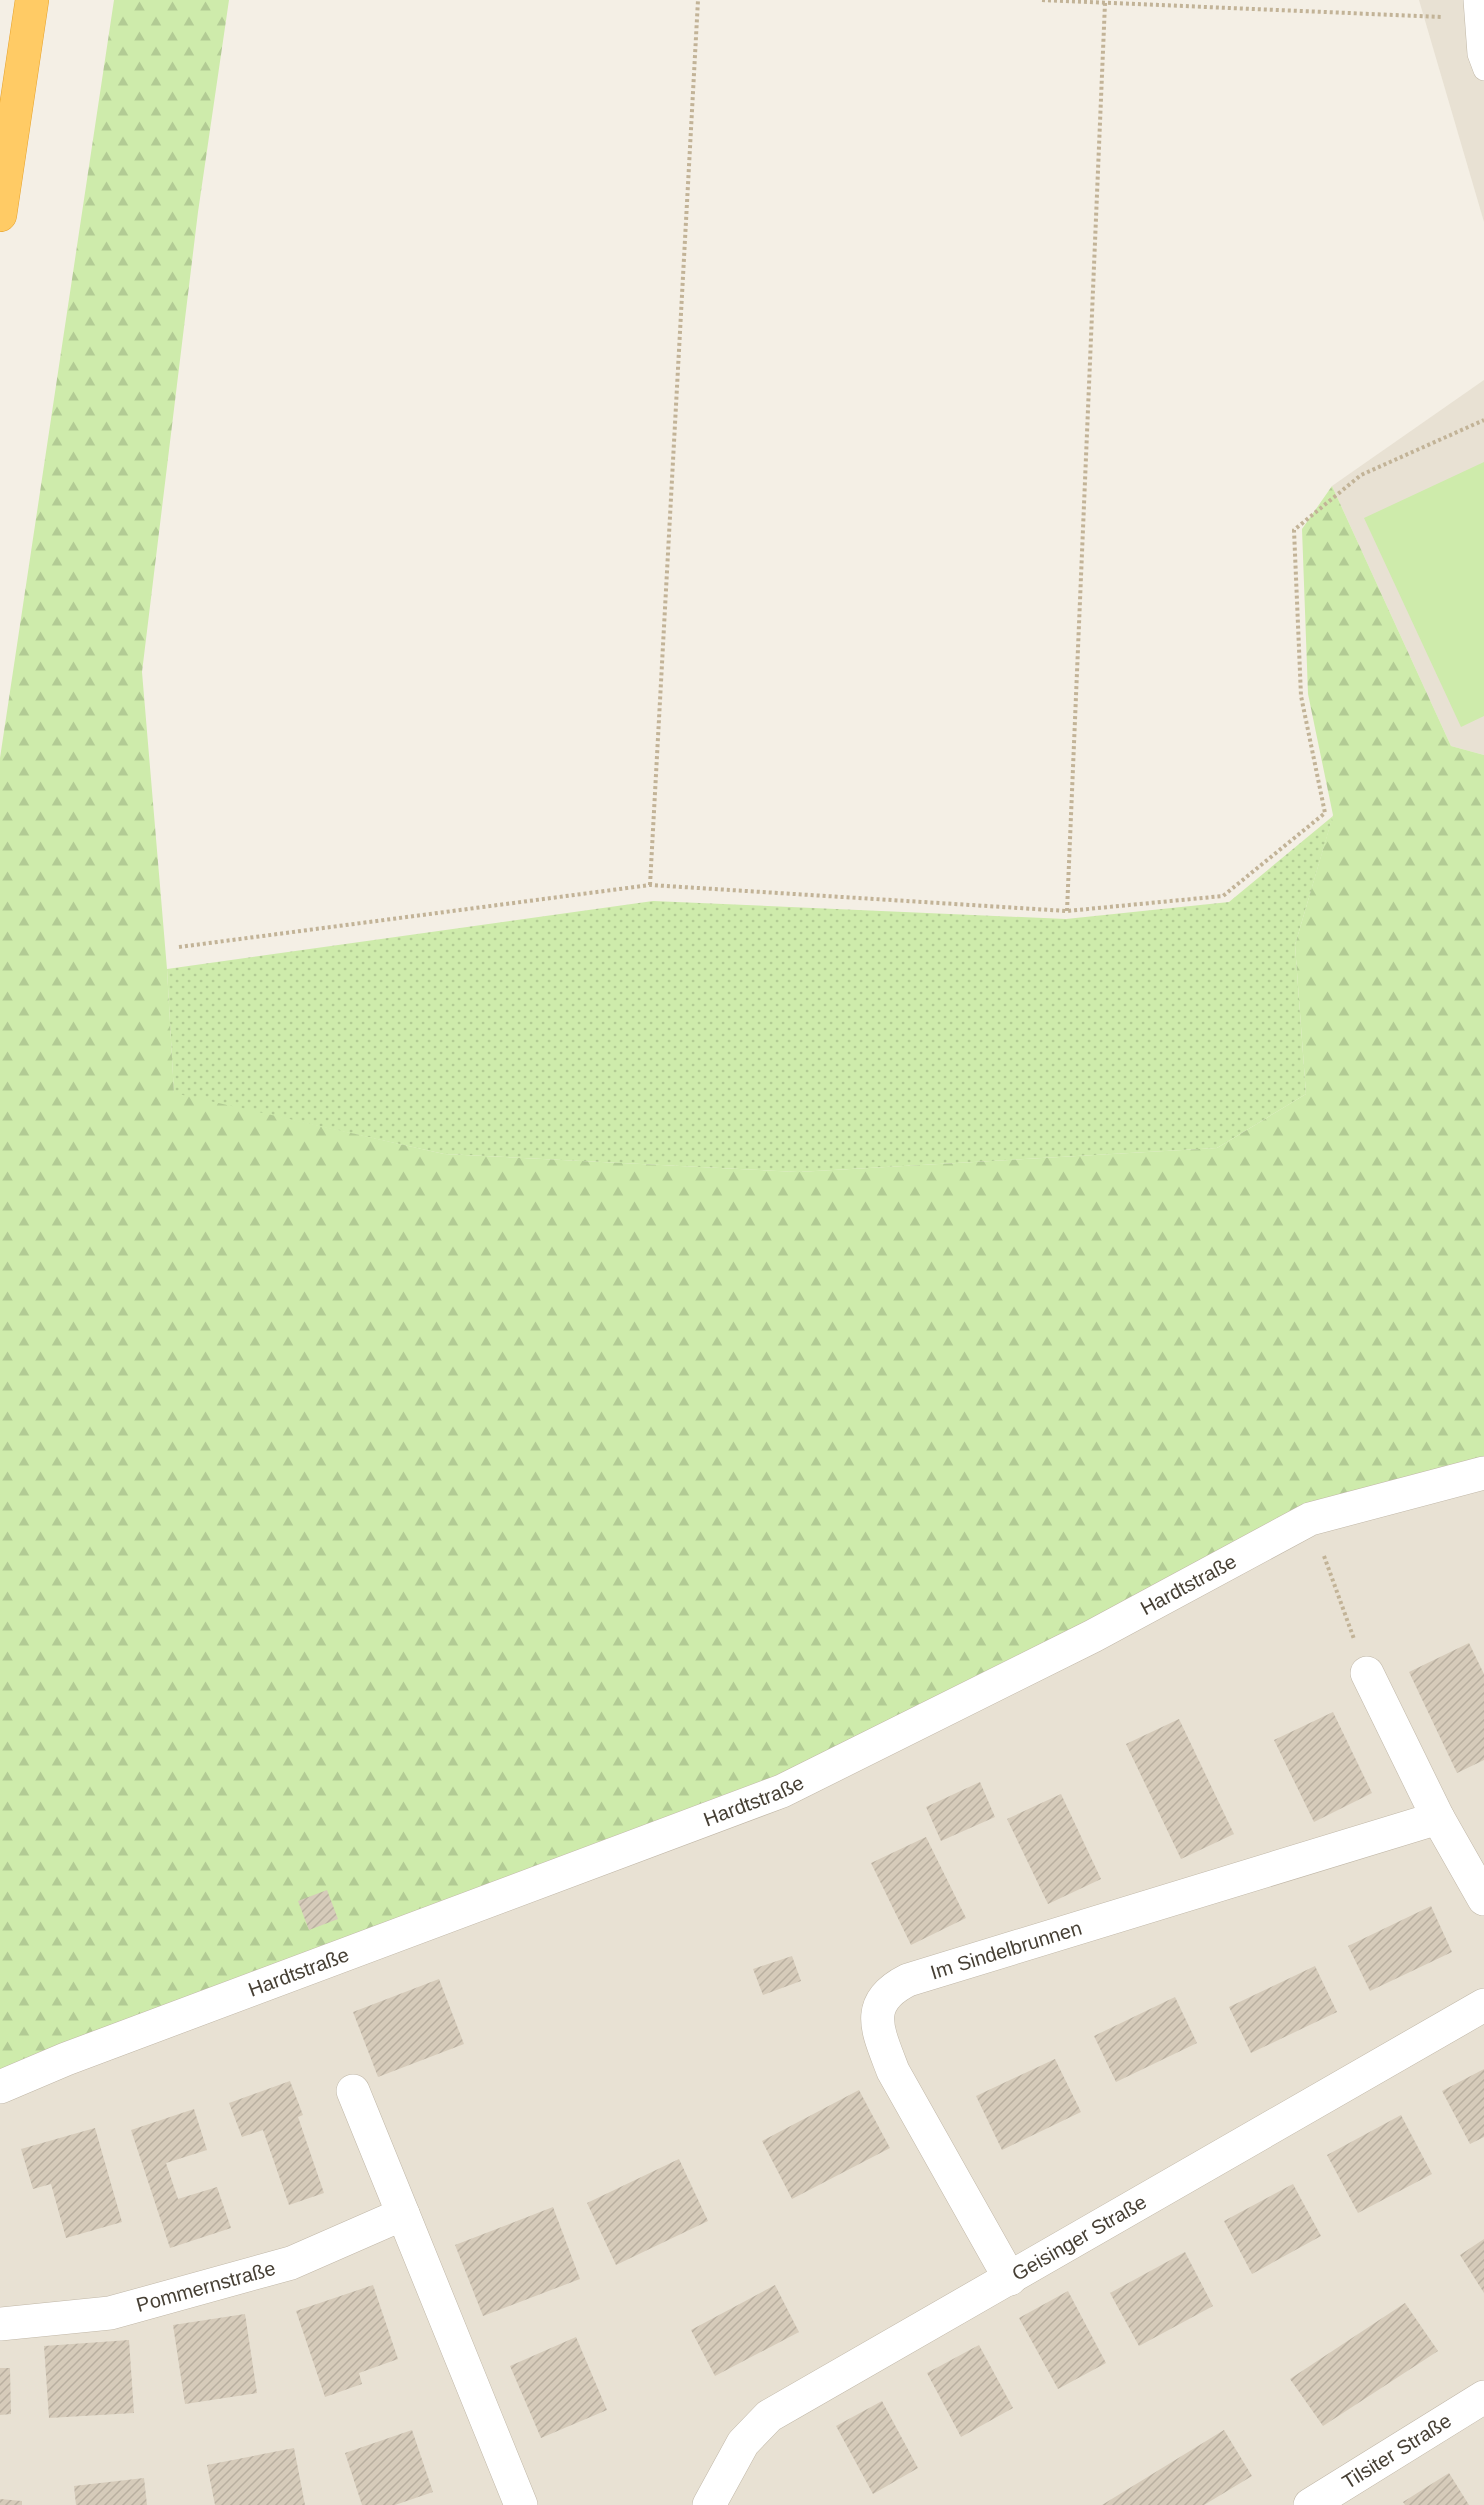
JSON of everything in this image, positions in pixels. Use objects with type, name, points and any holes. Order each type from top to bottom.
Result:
[{"type":"highway","points":[[0,215],[32,0]]},
{"type":"street","name":"Hardtstraße","points":[[0,2087],[66,2059],[782,1791],[1092,1636],[1310,1519],[1484,1473]]},
{"type":"street","points":[[1367,1673],[1438,1818],[1484,1899]]},
{"type":"street","name":"Im Sindelbrunnen","points":[[1010,2279],[893,2071],[880,2037],[878,2007],[890,1989],[908,1980],[1438,1818]]},
{"type":"street","name":"Geisinger Straße","points":[[708,2505],[742,2443],[769,2416],[1484,2005]]},
{"type":"street","points":[[353,2091],[521,2505]]},
{"type":"street","name":"Pommernstraße","points":[[0,2324],[110,2313],[291,2262],[403,2214]]},
{"type":"street","name":"Tilsiter Straße","points":[[1310,2505],[1484,2397]]},
{"type":"lane","points":[[1475,9],[1478,54],[1484,70]]},
{"type":"path","points":[[650,885],[698,0]]},
{"type":"path","points":[[1042,0],[1475,9]]},
{"type":"path","points":[[1067,911],[1105,3]]},
{"type":"path","points":[[179,947],[650,885],[1067,911],[1223,896],[1325,813],[1300,696],[1294,530],[1361,475],[1484,420]]},
{"type":"path","points":[[1310,1519],[1367,1673]]},
{"type":"shaded area","points":[[1419,0],[1484,0],[1484,222]]},
{"type":"shaded area","points":[[1484,380],[1484,755],[1451,746],[1332,486]]},
{"type":"shaded area","points":[[1484,1473],[1484,2505],[0,2505],[0,2094],[1310,1519]]},
{"type":"green space","points":[[114,0],[229,0],[198,212],[142,672],[167,969],[174,1093],[444,1154],[798,1172],[1217,1148],[1306,1094],[1295,945],[1333,815],[1308,694],[1302,529],[1332,486],[1451,746],[1484,755],[1484,1473],[1310,1519],[782,1791],[0,2087],[0,758]]},
{"type":"green space","points":[[1484,462],[1484,716],[1461,727],[1364,518]]},
{"type":"green space","points":[[1333,816],[1295,945],[1306,1094],[1217,1148],[798,1172],[444,1154],[174,1094],[167,969],[653,901],[1066,919],[1229,902]]},
{"type":"building","points":[[1469,1643],[1484,1674],[1484,1760],[1457,1773],[1409,1672]]},
{"type":"building","points":[[1333,1712],[1372,1793],[1314,1822],[1274,1740]]},
{"type":"building","points":[[1179,1719],[1234,1834],[1181,1859],[1126,1744]]},
{"type":"building","points":[[980,1782],[995,1817],[941,1841],[926,1807]]},
{"type":"building","points":[[1061,1794],[1101,1879],[1048,1904],[1007,1819]]},
{"type":"building","points":[[926,1837],[966,1918],[911,1945],[871,1863]]},
{"type":"building","points":[[327,1890],[338,1919],[309,1930],[298,1901]]},
{"type":"building","points":[[1431,1906],[1452,1952],[1370,1991],[1348,1946]]},
{"type":"building","points":[[792,1956],[801,1981],[763,1995],[753,1969]]},
{"type":"building","points":[[1315,1966],[1337,2012],[1251,2053],[1229,2007]]},
{"type":"building","points":[[439,1979],[464,2044],[378,2077],[353,2012]]},
{"type":"building","points":[[1175,1997],[1197,2043],[1116,2082],[1094,2036]]},
{"type":"building","points":[[1055,2059],[1081,2112],[1002,2150],[976,2096]]},
{"type":"building","points":[[1484,2069],[1484,2137],[1470,2144],[1442,2091]]},
{"type":"building","points":[[290,2081],[303,2115],[298,2117],[324,2193],[289,2205],[263,2130],[242,2137],[229,2103]]},
{"type":"building","points":[[859,2090],[890,2148],[792,2199],[762,2141]]},
{"type":"building","points":[[194,2109],[207,2150],[166,2163],[178,2199],[217,2187],[231,2228],[170,2248],[131,2130]]},
{"type":"building","points":[[1401,2115],[1432,2174],[1358,2213],[1327,2155]]},
{"type":"building","points":[[95,2128],[122,2222],[66,2238],[51,2184],[33,2189],[21,2149]]},
{"type":"building","points":[[679,2159],[708,2221],[616,2265],[587,2203]]},
{"type":"building","points":[[1293,2184],[1321,2236],[1252,2274],[1224,2221]]},
{"type":"building","points":[[553,2207],[580,2279],[483,2316],[455,2245]]},
{"type":"building","points":[[1484,2239],[1484,2293],[1460,2255]]},
{"type":"building","points":[[1185,2252],[1213,2306],[1139,2346],[1110,2293]]},
{"type":"building","points":[[373,2285],[398,2359],[359,2373],[362,2384],[325,2397],[296,2311]]},
{"type":"building","points":[[775,2285],[799,2332],[715,2376],[691,2330]]},
{"type":"building","points":[[1068,2291],[1106,2363],[1058,2389],[1019,2318]]},
{"type":"building","points":[[1405,2303],[1438,2351],[1323,2426],[1290,2379]]},
{"type":"building","points":[[245,2314],[257,2393],[185,2404],[173,2325]]},
{"type":"building","points":[[576,2337],[607,2410],[541,2438],[510,2366]]},
{"type":"building","points":[[129,2340],[134,2413],[49,2418],[44,2346]]},
{"type":"building","points":[[979,2345],[1013,2408],[961,2437],[927,2373]]},
{"type":"building","points":[[0,2368],[10,2368],[11,2414],[0,2415]]},
{"type":"building","points":[[882,2401],[918,2468],[873,2494],[836,2426]]},
{"type":"building","points":[[412,2430],[433,2492],[395,2505],[362,2505],[345,2453]]},
{"type":"building","points":[[1224,2430],[1252,2476],[1204,2505],[1102,2505]]},
{"type":"building","points":[[294,2448],[305,2505],[215,2505],[207,2465]]},
{"type":"building","points":[[1449,2473],[1469,2505],[1405,2505],[1403,2502]]},
{"type":"building","points":[[144,2478],[147,2505],[76,2505],[74,2486]]},
{"type":"building","points":[[0,2499],[22,2501],[22,2505],[0,2505]]}]
